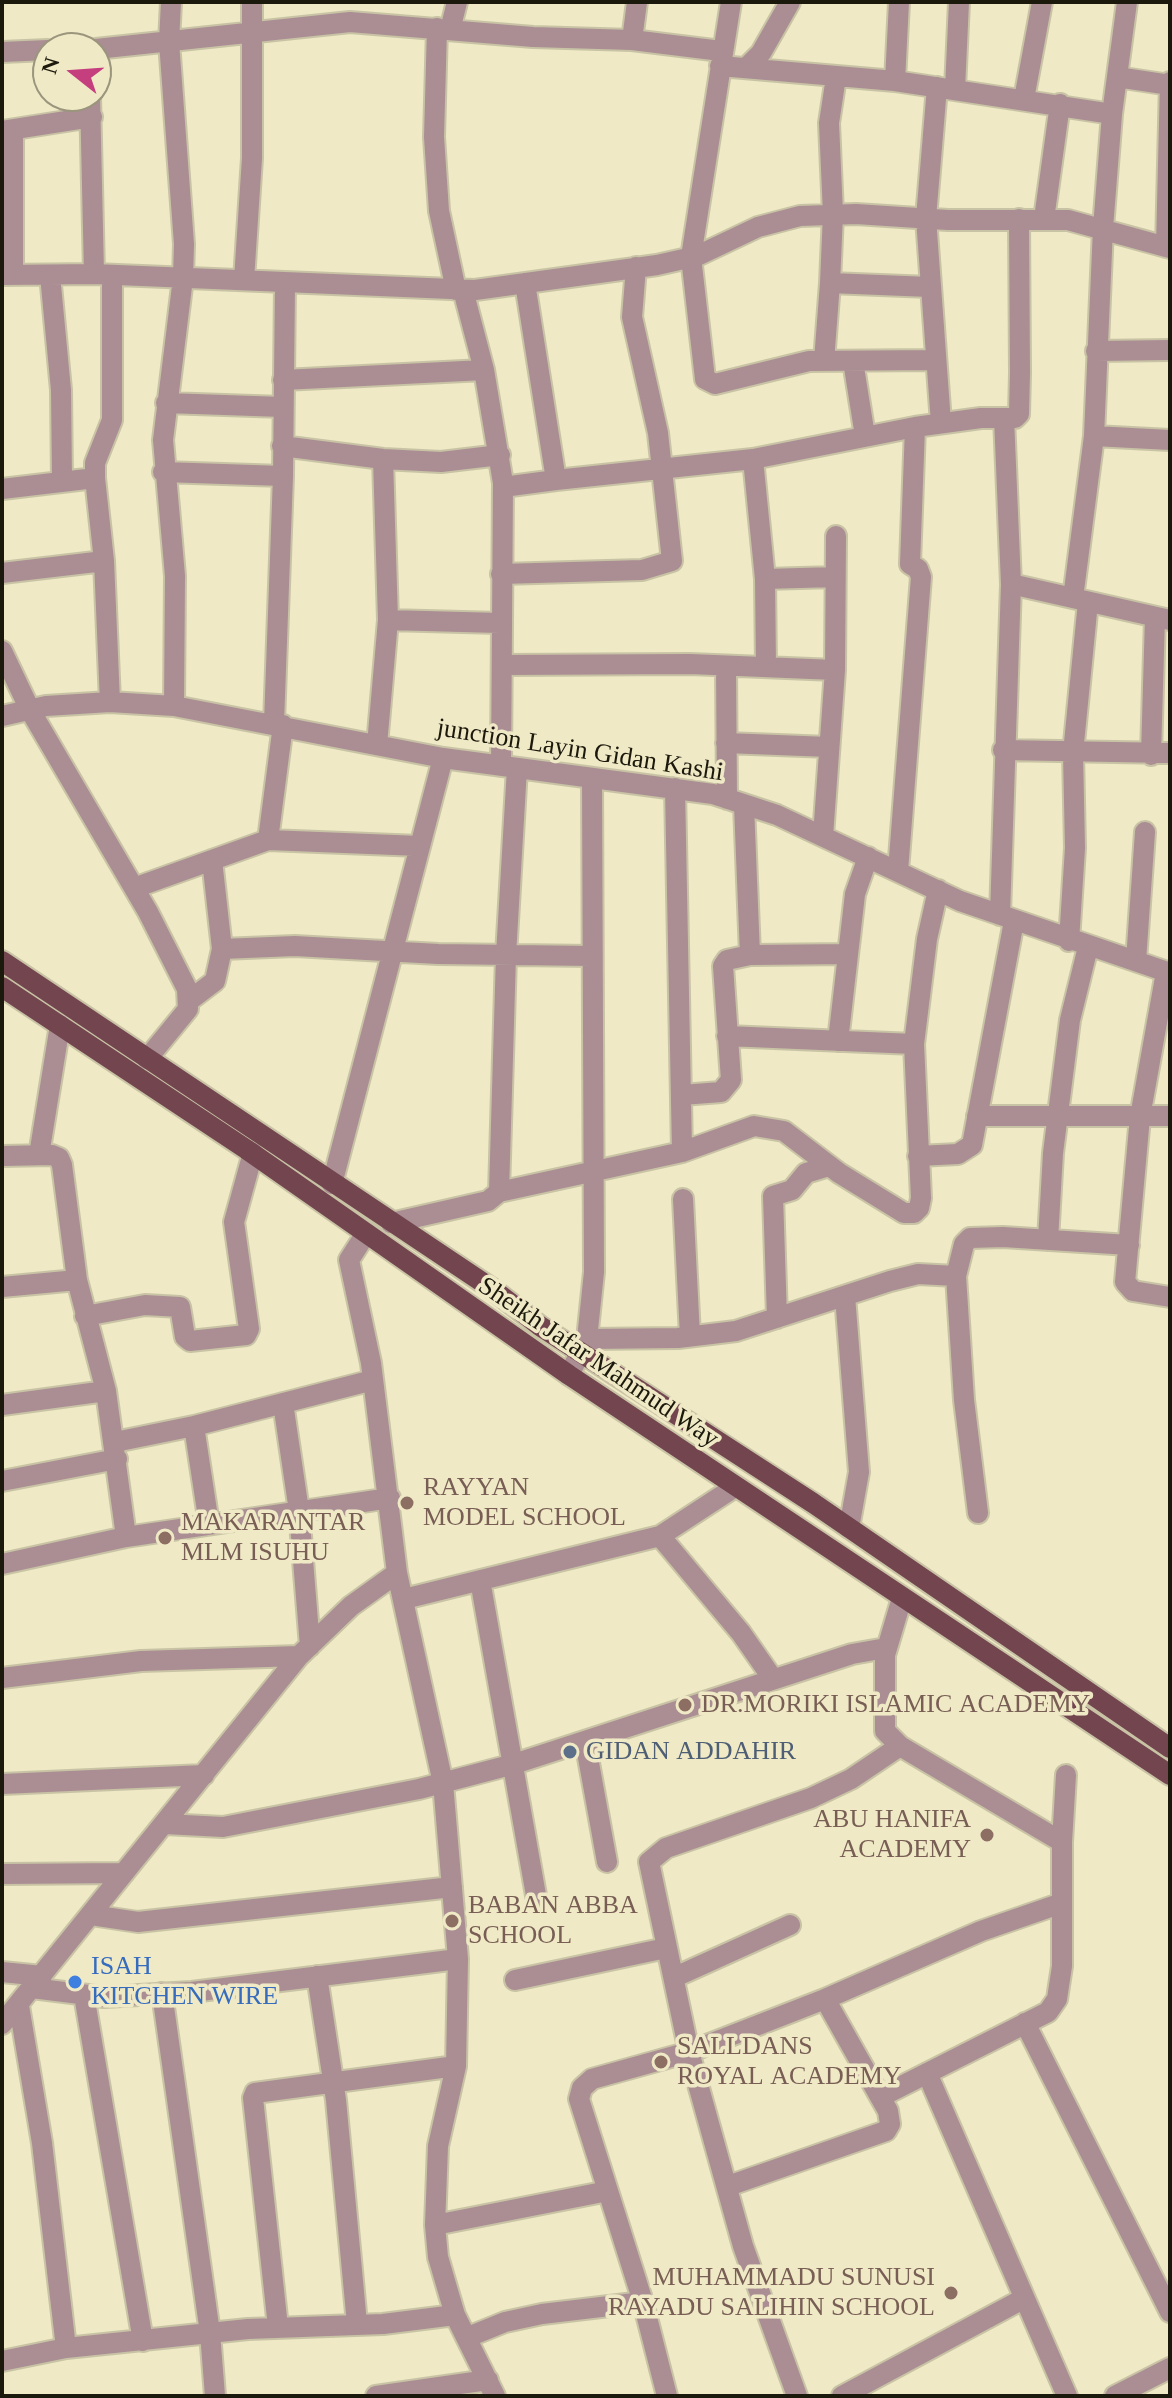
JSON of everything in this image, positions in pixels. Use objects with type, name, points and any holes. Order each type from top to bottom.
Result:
[{"type":"main road","name":"Sheikh Jafar Mahmud Way","points":[[2,961],[491,1288],[540,1326],[585,1345],[1170,1748]]},
{"type":"main road","name":"Sheikh Jafar Mahmud Way","points":[[2,987],[253,1153],[365,1235],[735,1487],[1170,1775]]},
{"type":"street","points":[[171,2],[169,42],[181,190],[183,278],[166,403],[163,472],[175,576],[174,706]]},
{"type":"street","points":[[244,280],[252,158],[252,2]]},
{"type":"street","points":[[457,2],[443,29],[434,137],[439,211],[484,370],[503,487],[500,623],[509,767],[499,1192]]},
{"type":"street","points":[[632,40],[637,2]]},
{"type":"street","points":[[731,2],[691,257],[705,379],[710,383],[824,361],[933,360]]},
{"type":"street","points":[[746,68],[761,53],[790,2]]},
{"type":"street","points":[[895,81],[899,2]]},
{"type":"street","points":[[941,423],[933,360],[926,218],[959,2]]},
{"type":"street","points":[[1024,99],[1042,2]]},
{"type":"street","points":[[1048,1240],[1058,1118],[1079,944],[1073,753],[1080,600],[1094,436],[1103,228],[1112,114],[1127,2]]},
{"type":"street","points":[[112,47],[350,22],[632,40],[720,58],[746,68],[895,81],[1112,114]]},
{"type":"street","points":[[2,52],[32,51]]},
{"type":"street","points":[[824,361],[833,214],[829,123],[836,77]]},
{"type":"street","points":[[70,112],[8,130],[7,274],[103,274],[460,290],[691,257],[719,248],[758,227],[800,216],[833,214],[1044,219],[1103,228],[1168,248],[1170,84],[1117,77]]},
{"type":"street","points":[[1044,219],[1060,104]]},
{"type":"street","points":[[91,112],[112,420],[95,463],[104,561],[110,702]]},
{"type":"street","points":[[503,487],[753,459],[915,427],[1015,418],[1019,414],[1019,219]]},
{"type":"street","points":[[501,574],[642,570],[669,564],[672,549],[660,471],[658,433],[632,317],[636,267]]},
{"type":"street","points":[[50,275],[61,390],[62,481]]},
{"type":"street","points":[[268,840],[278,724],[285,283]]},
{"type":"street","points":[[525,283],[556,480]]},
{"type":"street","points":[[830,283],[930,287]]},
{"type":"street","points":[[1096,351],[1170,350]]},
{"type":"street","points":[[853,361],[865,436]]},
{"type":"street","points":[[283,380],[484,370]]},
{"type":"street","points":[[166,403],[283,407]]},
{"type":"street","points":[[918,1156],[966,1151],[972,1145],[1007,918],[1003,750],[1011,584],[1004,418]]},
{"type":"street","points":[[898,871],[921,577],[918,569],[910,564],[915,427]]},
{"type":"street","points":[[1094,436],[1170,440]]},
{"type":"street","points":[[282,446],[383,459],[441,462],[500,455]]},
{"type":"street","points":[[377,745],[388,620],[383,459]]},
{"type":"street","points":[[753,459],[765,579],[766,667]]},
{"type":"street","points":[[163,472],[283,476]]},
{"type":"street","points":[[2,489],[95,478]]},
{"type":"street","points":[[823,836],[835,670],[836,536]]},
{"type":"street","points":[[2,573],[104,561]]},
{"type":"street","points":[[765,579],[835,577]]},
{"type":"street","points":[[1003,750],[1161,754],[1162,619],[1011,584]]},
{"type":"street","points":[[388,620],[500,623]]},
{"type":"street","points":[[2,651],[30,710],[134,888],[190,1000],[188,1009],[147,1059]]},
{"type":"street","points":[[502,665],[835,670]]},
{"type":"street","points":[[726,666],[726,743],[750,955]]},
{"type":"street","name":"junction Layin Gidan Kashi","points":[[2,716],[110,702],[174,706],[443,758],[675,788],[735,802],[823,836],[938,890],[1007,918],[1168,972]]},
{"type":"street","points":[[726,743],[829,747]]},
{"type":"street","points":[[332,1184],[443,758]]},
{"type":"street","points":[[569,1375],[585,1345],[594,1272],[592,778]]},
{"type":"street","points":[[675,788],[682,1152]]},
{"type":"street","points":[[1136,961],[1145,832]]},
{"type":"street","points":[[134,888],[268,840],[420,846]]},
{"type":"street","points":[[838,1041],[855,894],[868,857]]},
{"type":"street","points":[[190,1000],[215,981],[222,949],[212,860]]},
{"type":"street","points":[[391,1223],[488,1201],[499,1192],[682,1152],[754,1126],[777,1128],[829,1166],[909,1215],[919,1208],[921,1198],[914,1044],[927,939],[938,890]]},
{"type":"street","points":[[222,949],[295,946],[592,956]]},
{"type":"street","points":[[682,1095],[727,1088],[731,1080],[723,966],[727,960],[750,955],[848,954]]},
{"type":"street","points":[[1168,972],[1140,1117],[1125,1286],[1133,1291],[1170,1297]]},
{"type":"street","points":[[39,1155],[60,1025]]},
{"type":"street","points":[[727,1036],[914,1044]]},
{"type":"street","points":[[977,1116],[1170,1116]]},
{"type":"street","points":[[85,1316],[145,1305],[180,1307],[185,1337],[190,1341],[246,1335],[249,1329],[234,1222],[253,1153]]},
{"type":"street","points":[[2,1156],[39,1155],[59,1158],[62,1165],[77,1280],[106,1391],[126,1537]]},
{"type":"street","points":[[777,1318],[773,1196],[792,1190],[806,1173],[829,1166]]},
{"type":"street","points":[[683,1199],[690,1336]]},
{"type":"street","points":[[365,1235],[349,1260],[373,1380],[397,1573],[443,1783],[458,1959],[456,2066],[438,2146],[435,2225],[438,2257],[455,2315],[492,2388],[376,2396]]},
{"type":"street","points":[[978,1513],[964,1400],[956,1276],[964,1244],[970,1238],[1129,1245]]},
{"type":"street","points":[[585,1345],[736,1331],[918,1274],[956,1276]]},
{"type":"street","points":[[2,1287],[77,1280]]},
{"type":"street","points":[[845,1296],[859,1472],[849,1528]]},
{"type":"street","points":[[2,1481],[194,1426],[373,1380]]},
{"type":"street","points":[[2,1405],[106,1391]]},
{"type":"street","points":[[283,1403],[299,1511],[304,1651]]},
{"type":"street","points":[[194,1426],[209,1524]]},
{"type":"street","points":[[404,1599],[660,1536],[735,1487]]},
{"type":"street","points":[[2,1564],[126,1537],[390,1498]]},
{"type":"street","points":[[660,1536],[741,1633],[773,1679]]},
{"type":"street","points":[[2,2024],[304,1651],[351,1606],[397,1573]]},
{"type":"street","points":[[480,1580],[537,1901]]},
{"type":"street","points":[[902,1598],[886,1648],[885,1731],[900,1746],[1062,1842]]},
{"type":"street","points":[[165,1824],[223,1827],[443,1783],[514,1764],[852,1654],[886,1648]]},
{"type":"street","points":[[2,1678],[141,1661],[304,1651]]},
{"type":"street","points":[[585,1741],[607,1862]]},
{"type":"street","points":[[797,2396],[743,2246],[689,2052],[649,1862],[666,1848],[811,1798],[851,1779],[900,1746]]},
{"type":"street","points":[[2,1784],[204,1775]]},
{"type":"street","points":[[880,2097],[1048,2012],[1057,1999],[1062,1966],[1062,1842],[1066,1775]]},
{"type":"street","points":[[2,1874],[124,1873]]},
{"type":"street","points":[[91,1915],[138,1922],[452,1887]]},
{"type":"street","points":[[667,2396],[643,2302],[579,2099],[582,2088],[592,2079],[689,2052],[825,1999],[981,1931],[1062,1903]]},
{"type":"street","points":[[675,1977],[790,1925]]},
{"type":"street","points":[[515,1980],[666,1948]]},
{"type":"street","points":[[2,1972],[84,1995],[162,1993],[458,1959]]},
{"type":"street","points":[[317,1976],[334,2082],[357,2324]]},
{"type":"street","points":[[162,1993],[210,2333],[215,2396]]},
{"type":"street","points":[[84,1995],[143,2341]]},
{"type":"street","points":[[728,2186],[886,2131],[890,2124],[888,2111],[825,1999]]},
{"type":"street","points":[[19,2006],[42,2143],[66,2348]]},
{"type":"street","points":[[1025,2023],[1170,2312]]},
{"type":"street","points":[[278,2327],[253,2098],[261,2091],[456,2066]]},
{"type":"street","points":[[927,2073],[1067,2396]]},
{"type":"street","points":[[435,2225],[608,2191]]},
{"type":"street","points":[[842,2396],[1023,2299]]},
{"type":"street","points":[[468,2337],[505,2322],[542,2314],[643,2302]]},
{"type":"street","points":[[2,2361],[66,2348],[210,2333],[455,2315]]},
{"type":"street","points":[[1115,2396],[1170,2368]]},
{"type":"place","name":"RAYYAN MODEL SCHOOL","points":[[407,1503]]},
{"type":"place","name":"MAKARANTAR MLM ISUHU","points":[[165,1538]]},
{"type":"place","name":"DR.MORIKI ISLAMIC ACADEMY","points":[[685,1705]]},
{"type":"place","name":"GIDAN ADDAHIR","points":[[570,1752]]},
{"type":"place","name":"ABU HANIFA ACADEMY","points":[[987,1835]]},
{"type":"place","name":"BABAN ABBA SCHOOL","points":[[452,1921]]},
{"type":"place","name":"ISAH KITCHEN WIRE","points":[[75,1982]]},
{"type":"place","name":"SALLDANS ROYAL ACADEMY","points":[[661,2062]]},
{"type":"place","name":"MUHAMMADU SUNUSI RAYADU SALIHIN SCHOOL","points":[[951,2293]]}]
